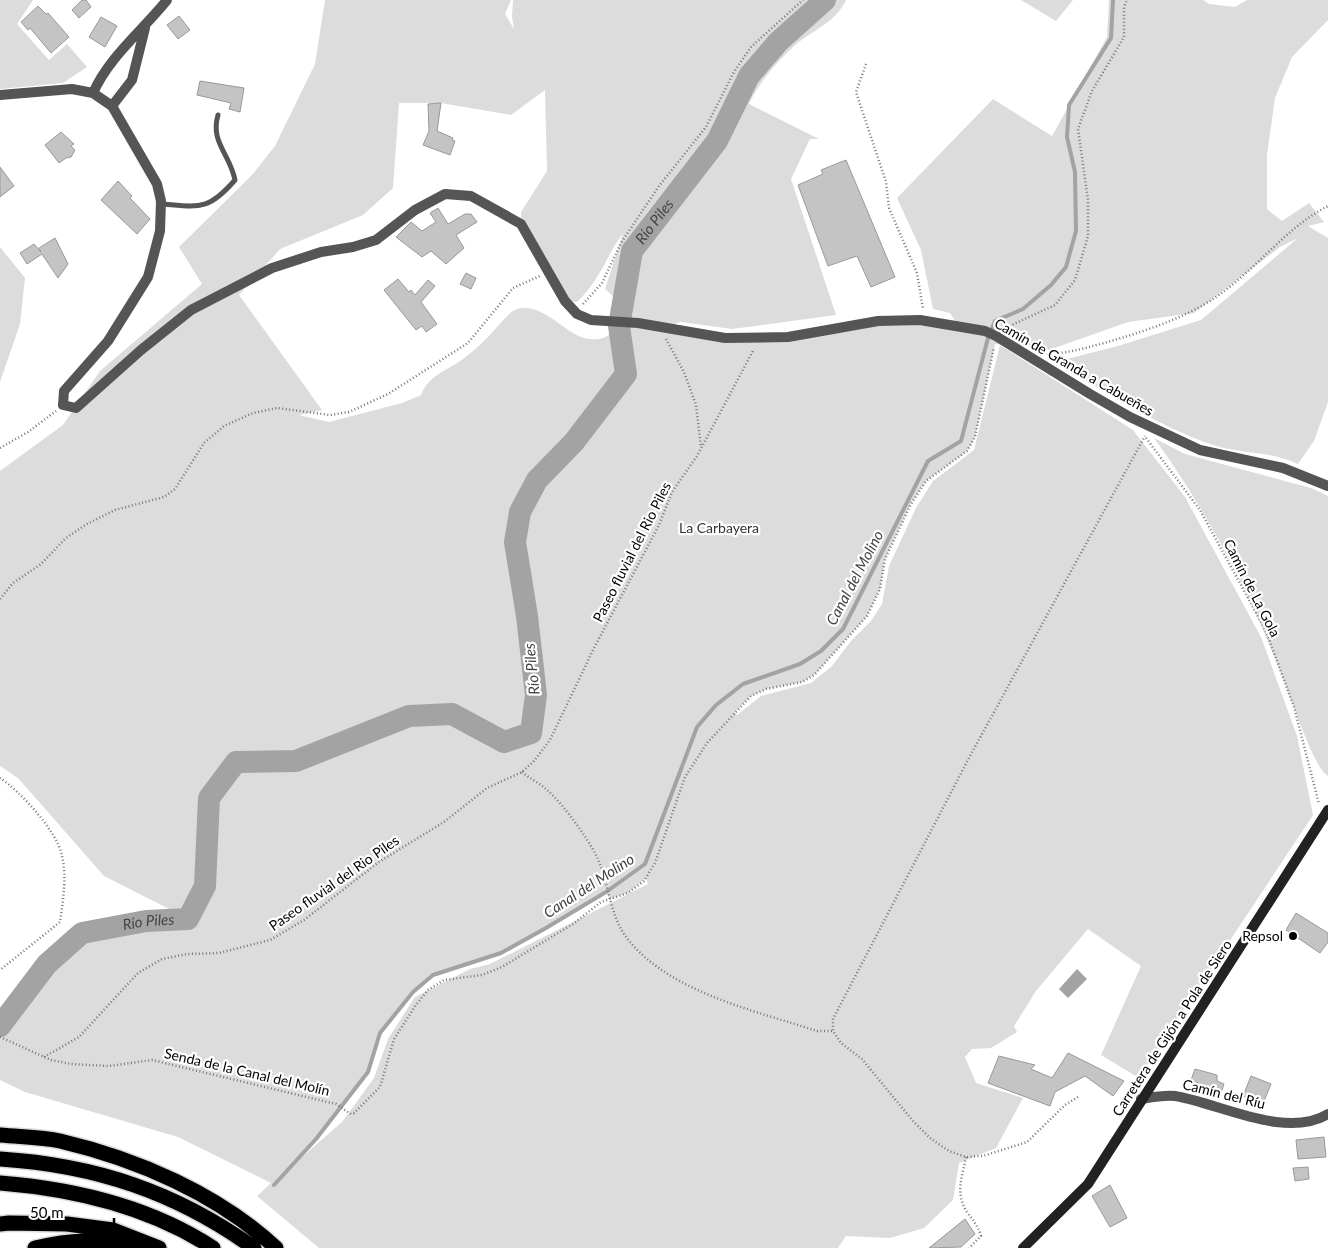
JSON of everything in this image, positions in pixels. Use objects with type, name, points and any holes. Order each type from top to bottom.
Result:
[{"type":"highway","points":[[0,1135],[60,1141],[150,1169],[210,1199],[262,1234],[276,1248]]},
{"type":"highway","points":[[0,1159],[43,1162],[103,1175],[136,1186],[199,1212],[254,1248]]},
{"type":"highway","points":[[0,1183],[35,1186],[102,1198],[184,1229],[213,1248]]},
{"type":"highway","points":[[0,1224],[9,1222],[67,1224],[113,1230],[158,1248]]},
{"type":"highway","points":[[35,1248],[64,1241],[98,1240],[151,1248]]},
{"type":"street","points":[[93,93],[101,74],[146,26],[166,0]]},
{"type":"street","points":[[112,106],[132,80],[146,26]]},
{"type":"street","points":[[0,95],[72,89],[93,93],[112,106],[157,184],[161,204],[160,231],[148,277],[108,341],[64,391],[63,405],[76,408],[82,404],[141,350],[191,310],[272,268],[321,252],[353,247],[376,240],[415,210],[445,194],[471,196],[521,224],[565,301],[577,314]]},
{"type":"street","name":"Camín de Granda a Cabueñes","points":[[577,314],[591,320],[638,323],[725,338],[788,337],[878,321],[925,320],[991,333],[1090,394],[1200,450],[1283,468],[1328,486]]},
{"type":"street","name":"Carretera de Gijón a Pola de Siero","points":[[1023,1248],[1088,1184],[1325,814]]},
{"type":"street","name":"Camín del Ríu","points":[[1141,1099],[1162,1095],[1176,1096],[1246,1116],[1299,1123],[1319,1120],[1328,1114]]},
{"type":"lane","points":[[161,204],[203,206],[220,198],[235,180],[232,167],[219,144],[214,128],[218,114]]},
{"type":"path","points":[[577,314],[602,283],[621,243],[659,186],[706,127],[734,72],[751,47],[803,0]]},
{"type":"path","points":[[991,333],[1055,305],[1075,280],[1088,236],[1088,200],[1078,129],[1092,91],[1124,37],[1124,7],[1127,0]]},
{"type":"path","points":[[866,64],[856,92],[886,182],[889,208],[917,273],[925,320]]},
{"type":"path","points":[[1042,363],[1048,356],[1089,347],[1177,318],[1196,309],[1223,292],[1297,226],[1328,206]]},
{"type":"path","points":[[0,599],[13,583],[42,564],[66,538],[87,524],[115,510],[164,497],[175,489],[204,443],[224,426],[253,413],[277,408],[330,415],[349,412],[388,394],[468,343],[513,288],[548,272]]},
{"type":"path","points":[[662,327],[684,372],[696,405],[701,448]]},
{"type":"path","name":"Senda de la Canal del Molín","points":[[44,1057],[71,1064],[99,1066],[118,1066],[152,1060],[336,1104],[351,1114],[354,1113],[380,1087],[394,1039],[416,1005],[434,985],[455,977],[482,975],[502,967],[573,924],[601,902],[628,893],[644,881],[655,863],[685,777],[707,743],[740,705],[751,696],[766,690],[802,682],[814,675],[867,616],[880,589],[885,559],[911,504],[926,481],[967,451],[975,437],[991,333]]},
{"type":"path","name":"Paseo fluvial del Rio Piles","points":[[44,1057],[79,1037],[138,973],[162,959],[187,954],[219,953],[270,940],[304,920],[379,862],[444,822],[488,788],[522,772],[550,740],[594,648],[658,524],[672,492],[701,448],[754,349],[755,339]]},
{"type":"path","points":[[0,448],[28,432],[63,405]]},
{"type":"path","name":"Camín de La Gola","points":[[833,1031],[833,1019],[970,756],[1144,435],[1200,510],[1266,631],[1294,707],[1325,814]]},
{"type":"path","points":[[522,772],[547,789],[597,857],[618,925],[630,942],[650,960],[676,978],[713,997],[817,1031],[833,1031],[841,1043],[862,1059],[930,1138],[950,1151],[966,1157],[983,1156],[1027,1142],[1065,1105],[1078,1097]]},
{"type":"path","points":[[0,778],[28,802],[54,838],[62,855],[64,894],[60,922],[0,970]]},
{"type":"path","points":[[0,1037],[44,1057]]},
{"type":"path","points":[[966,1157],[960,1186],[960,1200],[979,1227],[981,1236],[969,1248]]},
{"type":"green space","points":[[0,0],[33,0],[17,24],[49,60],[67,44],[87,67],[63,83],[0,89]]},
{"type":"green space","name":"La Carbayera","points":[[325,0],[511,0],[505,14],[514,29],[512,17],[513,0],[846,0],[836,15],[794,46],[781,59],[763,80],[749,104],[819,139],[810,139],[791,179],[836,315],[732,329],[681,322],[667,326],[755,339],[878,321],[958,325],[950,313],[933,309],[921,250],[897,198],[993,99],[1052,136],[1107,37],[1109,0],[1203,0],[1209,4],[1235,7],[1247,0],[1328,0],[1328,20],[1292,57],[1275,98],[1267,155],[1267,209],[1282,221],[1309,203],[1324,222],[1308,226],[1328,238],[1328,402],[1314,441],[1298,464],[1278,457],[1224,448],[1192,437],[1132,408],[1055,362],[1118,346],[1201,320],[1298,238],[1280,247],[1194,313],[1128,322],[1049,350],[1033,346],[995,344],[975,437],[967,451],[926,481],[911,503],[885,559],[880,589],[867,616],[814,675],[802,682],[766,689],[751,696],[735,712],[737,715],[761,696],[811,683],[832,666],[851,641],[871,621],[882,604],[889,566],[916,508],[933,481],[974,450],[1000,345],[1133,430],[1185,497],[1261,637],[1297,736],[1313,815],[1139,1078],[1101,1055],[1141,966],[1088,929],[1036,991],[1014,1026],[1017,1032],[991,1048],[972,1049],[965,1057],[976,1083],[1023,1098],[996,1148],[959,1163],[953,1200],[924,1228],[890,1238],[846,1236],[838,1248],[319,1248],[257,1196],[271,1183],[178,1137],[25,1092],[0,1080],[0,1026],[47,964],[82,933],[146,922],[187,918],[104,876],[18,778],[0,766],[0,471],[63,425],[100,371],[202,284],[179,247],[252,175],[275,146],[315,64]],"holes":[[[545,90],[547,171],[521,212],[521,224],[565,301],[577,302],[592,285],[623,233],[605,289],[633,314],[607,336],[592,339],[581,337],[534,309],[523,308],[515,310],[467,356],[433,378],[424,388],[421,395],[402,403],[329,422],[299,415],[322,410],[239,295],[280,249],[363,215],[393,188],[399,103],[441,103],[511,115]],[[646,878],[648,884],[490,964],[470,969],[415,997],[388,1039],[374,1078],[342,1122],[293,1165],[368,1072],[380,1033],[413,992],[433,975],[501,953],[606,892],[610,899],[628,893]]]},
{"type":"green space","points":[[1021,0],[1073,0],[1056,21]]},
{"type":"green space","points":[[0,247],[25,278],[20,324],[0,382]]},
{"type":"green space","points":[[1154,438],[1185,454],[1311,488],[1328,496],[1328,776],[1311,751],[1275,659],[1230,560],[1194,498]]},
{"type":"shaded area","points":[[1077,969],[1087,979],[1068,998],[1059,989]]},
{"type":"building","points":[[82,0],[86,0],[91,7],[79,18],[72,10]]},
{"type":"building","points":[[38,6],[46,14],[48,13],[69,37],[51,53],[30,28],[28,30],[21,22]]},
{"type":"building","points":[[179,16],[190,30],[178,39],[167,25]]},
{"type":"building","points":[[101,17],[117,26],[105,47],[89,37]]},
{"type":"building","points":[[200,81],[244,88],[240,112],[229,109],[231,103],[197,95]]},
{"type":"building","points":[[441,103],[437,131],[453,138],[452,140],[455,141],[450,155],[423,145],[429,131],[428,104]]},
{"type":"building","points":[[61,132],[74,144],[71,146],[75,150],[71,157],[59,163],[45,145]]},
{"type":"building","points":[[846,160],[895,277],[871,287],[857,256],[828,266],[798,185],[823,174],[821,170]]},
{"type":"building","points":[[0,167],[14,186],[0,197]]},
{"type":"building","points":[[118,181],[132,196],[130,198],[150,219],[137,234],[101,200]]},
{"type":"building","points":[[438,208],[448,224],[465,214],[471,214],[477,222],[456,235],[464,248],[446,264],[431,251],[422,257],[396,237],[411,222],[422,231],[436,222],[430,213]]},
{"type":"building","points":[[55,238],[68,264],[58,278],[42,254],[27,264],[20,253],[34,244],[41,252],[39,248]]},
{"type":"building","points":[[466,273],[476,278],[471,289],[460,284]]},
{"type":"building","points":[[398,279],[409,292],[411,290],[415,295],[428,280],[435,286],[421,302],[437,324],[426,332],[422,326],[416,330],[384,290]]},
{"type":"building","points":[[1296,913],[1328,933],[1328,942],[1320,953],[1286,930]]},
{"type":"building","points":[[1068,1053],[1124,1081],[1113,1096],[1085,1076],[1055,1092],[1050,1106],[988,1083],[999,1056],[1035,1065],[1031,1069],[1052,1078]]},
{"type":"building","points":[[1195,1069],[1217,1075],[1217,1081],[1224,1084],[1220,1096],[1197,1086],[1198,1083],[1191,1080]]},
{"type":"building","points":[[1251,1076],[1271,1084],[1264,1101],[1257,1099],[1256,1101],[1243,1096]]},
{"type":"building","points":[[1324,1137],[1326,1157],[1298,1159],[1296,1140]]},
{"type":"building","points":[[1308,1167],[1309,1179],[1295,1181],[1293,1168]]},
{"type":"building","points":[[1110,1185],[1127,1218],[1110,1227],[1092,1196]]},
{"type":"building","points":[[965,1219],[975,1234],[961,1247],[929,1248]]},
{"type":"waterway","name":"Río Piles","points":[[0,1026],[47,964],[82,933],[146,921],[188,919],[205,886],[209,798],[236,762],[296,761],[409,716],[452,714],[504,742],[531,733],[536,695],[527,616],[515,542],[520,512],[537,480],[574,442],[626,374],[619,326],[632,251],[717,141],[749,76],[778,42],[825,0]]},
{"type":"waterway","name":"Canal del Molino","points":[[274,1185],[316,1139],[368,1072],[380,1033],[413,992],[433,975],[501,953],[606,892],[645,864],[697,727],[716,705],[743,684],[800,664],[821,651],[843,629],[928,461],[961,441],[988,338],[995,321],[1023,309],[1051,285],[1066,267],[1076,231],[1075,172],[1067,137],[1069,105],[1111,38],[1113,0]]},
{"type":"place","name":"Repsol","points":[[1293,936]]}]
